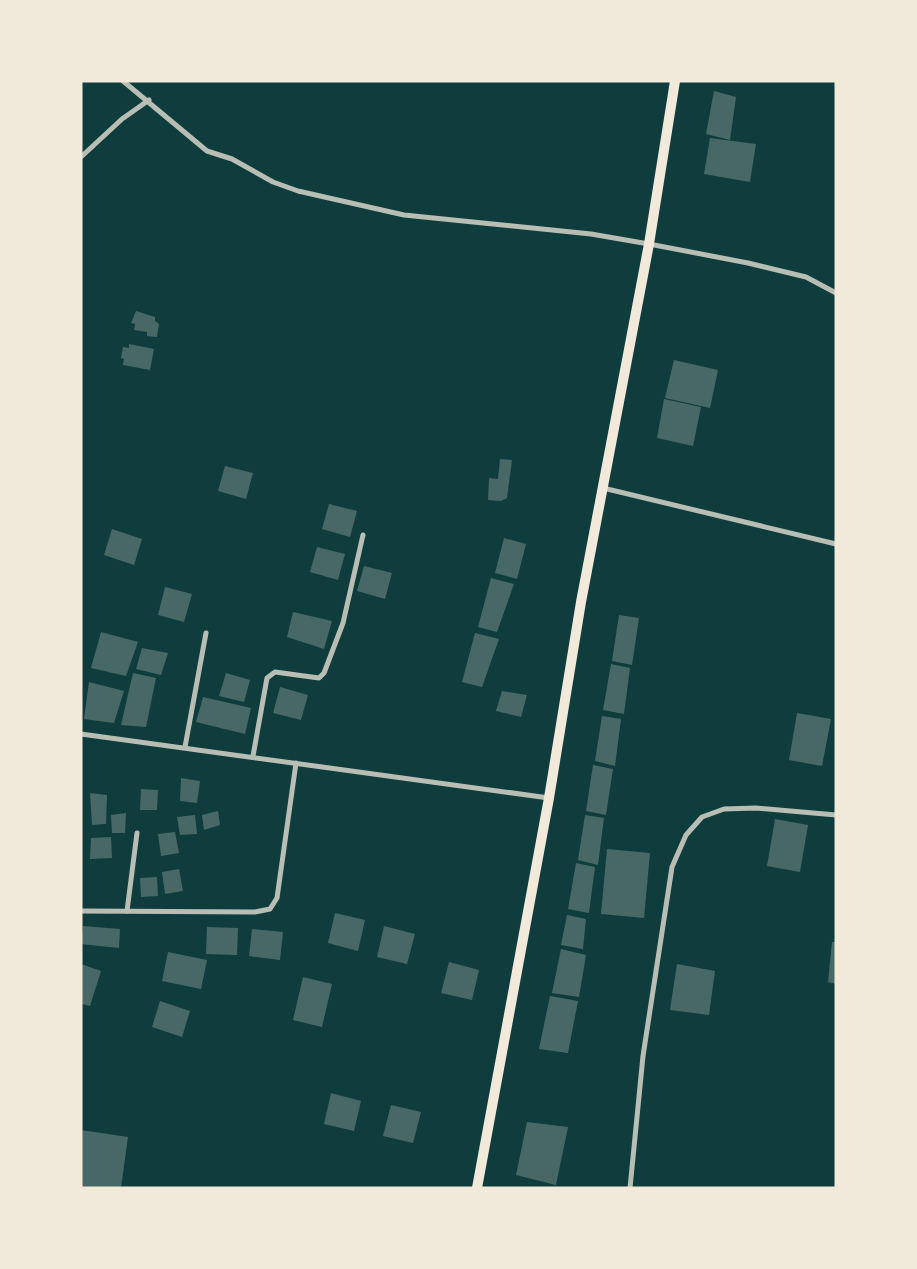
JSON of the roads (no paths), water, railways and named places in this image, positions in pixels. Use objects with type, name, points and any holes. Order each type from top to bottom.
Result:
[{"type":"highway","points":[[477,1188],[549,798],[581,602],[649,244],[675,81]]},
{"type":"street","points":[[123,81],[149,100],[207,150],[232,159],[273,182],[298,191],[404,215],[591,234],[649,244],[748,263],[806,277],[836,293]]},
{"type":"street","points":[[81,157],[122,119],[149,100]]},
{"type":"street","points":[[603,487],[836,544]]},
{"type":"street","points":[[253,756],[267,678],[275,672],[313,679],[319,678],[324,673],[344,623],[363,535]]},
{"type":"street","points":[[185,748],[206,633]]},
{"type":"street","points":[[81,734],[253,756],[549,798]]},
{"type":"street","points":[[81,911],[254,912],[270,909],[276,898],[296,763]]},
{"type":"street","points":[[630,1188],[642,1056],[672,867],[686,835],[702,816],[724,809],[756,808],[836,815]]},
{"type":"street","points":[[127,911],[137,833]]}]
